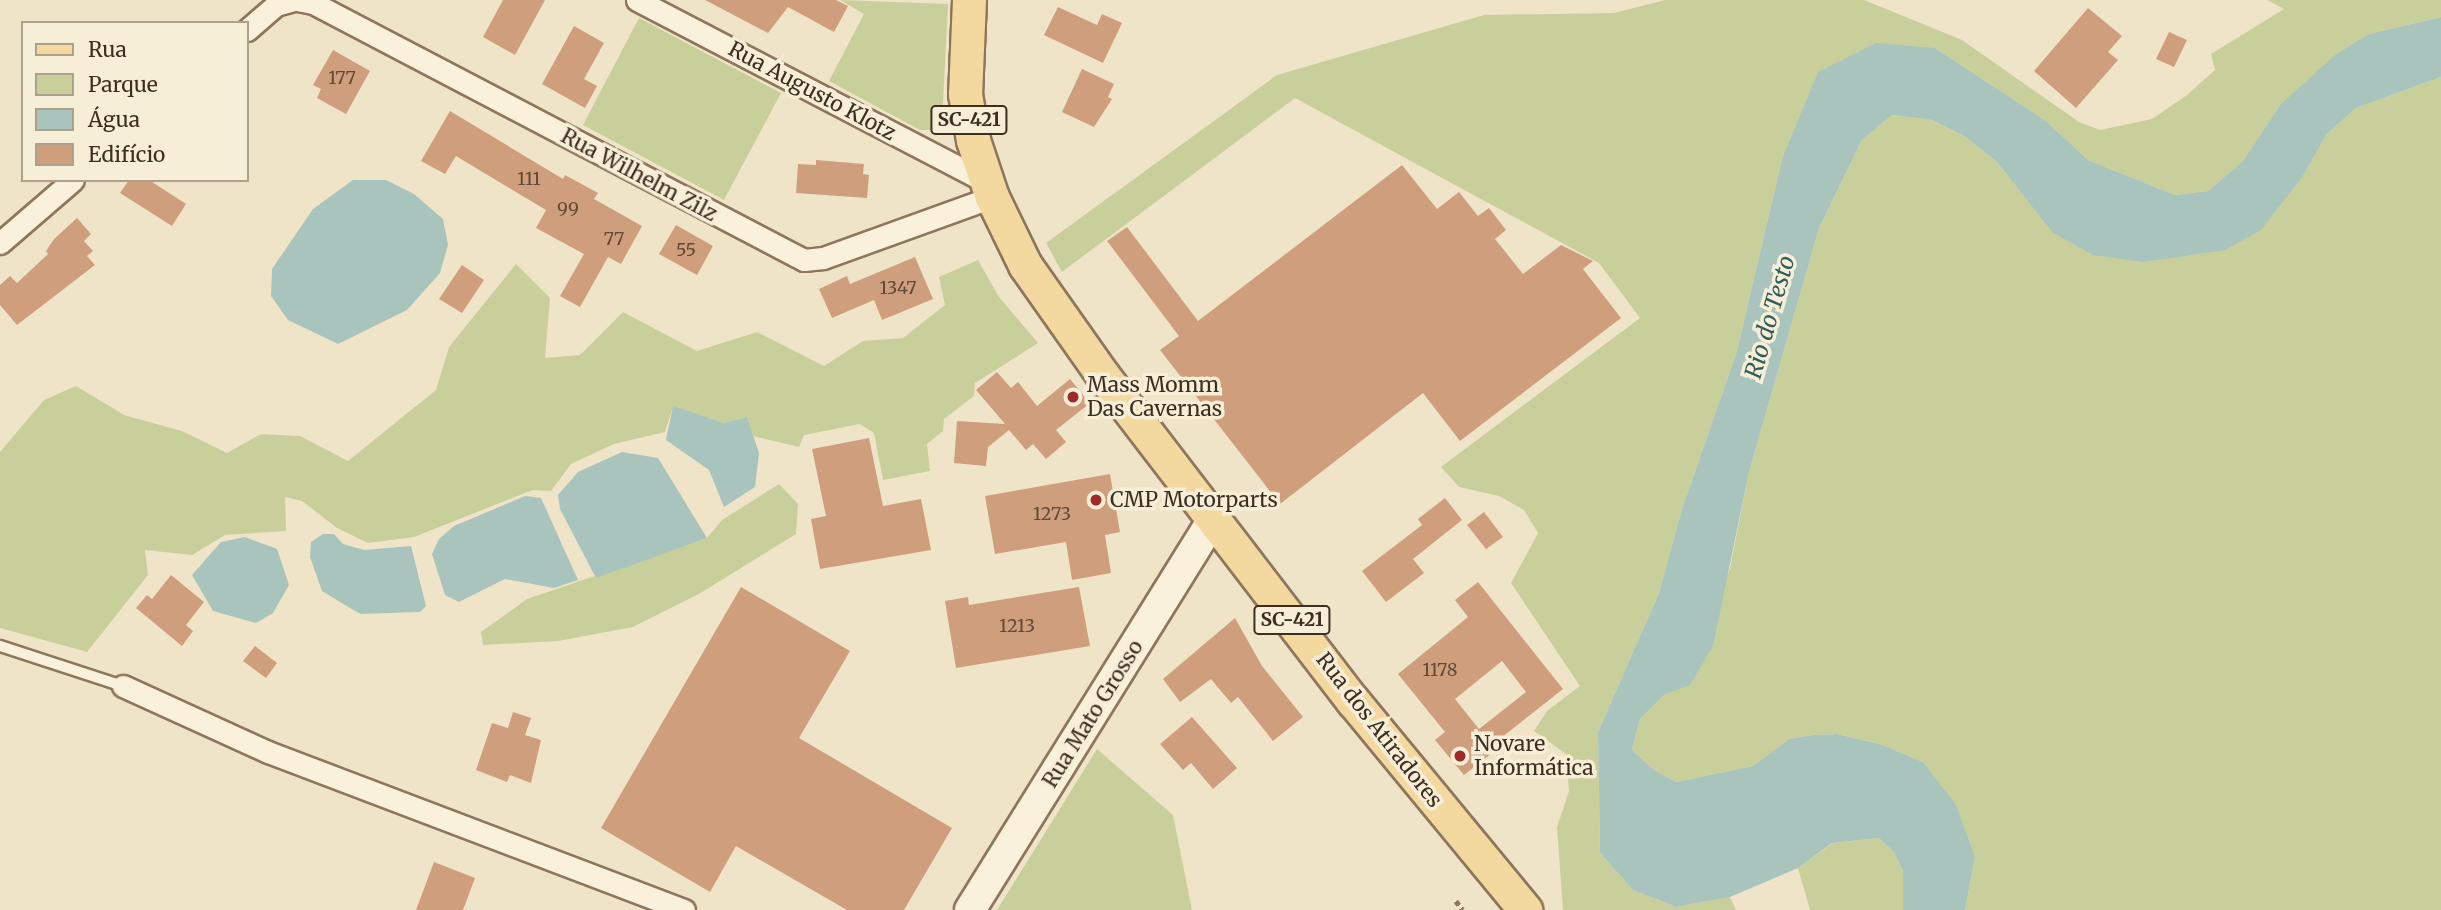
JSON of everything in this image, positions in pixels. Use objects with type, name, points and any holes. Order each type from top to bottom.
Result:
[{"type":"main road","name":"Rua dos Atiradores","points":[[969,0],[965,94],[989,189],[1025,265],[1053,308],[1390,747],[1525,910]]},
{"type":"street","name":"Rua Augusto Klotz","points":[[637,0],[989,189]]},
{"type":"street","name":"Rua Wilhelm Zilz","points":[[248,29],[276,5],[304,1],[804,260],[823,258],[989,189]]},
{"type":"street","points":[[0,243],[71,182]]},
{"type":"street","name":"Rua Mato Grosso","points":[[970,910],[1214,518]]},
{"type":"street","points":[[123,686],[294,763],[684,910]]},
{"type":"lane","points":[[0,646],[123,686]]},
{"type":"path","points":[[1456,901],[1463,910]]},
{"type":"green space","points":[[840,0],[948,4],[942,122],[931,130],[920,130],[829,81],[864,14]]},
{"type":"green space","points":[[1665,0],[1864,0],[1962,40],[2079,122],[2100,130],[2152,119],[2187,95],[2215,70],[2211,54],[2284,9],[2267,0],[2441,0],[2441,17],[2369,34],[2280,105],[2242,162],[2208,191],[2175,195],[2088,160],[2046,121],[1935,48],[1782,159],[1737,351],[1682,509],[1659,593],[1598,732],[1600,853],[1633,890],[1676,907],[1730,897],[1736,910],[1563,910],[1557,827],[1569,791],[1566,754],[1534,731],[1547,711],[1580,686],[1511,583],[1538,533],[1524,510],[1499,496],[1459,487],[1441,467],[1640,318],[1599,263],[1295,98],[1062,272],[1046,243],[1277,75],[1484,15],[1614,13]]},
{"type":"green space","points":[[639,18],[781,93],[724,200],[583,125]]},
{"type":"green space","points":[[2441,77],[2441,910],[1965,910],[1975,857],[1923,762],[1880,744],[1837,734],[1813,735],[1789,739],[1753,766],[1676,782],[1654,770],[1632,750],[1640,719],[1664,695],[1690,684],[1730,568],[1749,472],[1819,228],[1862,140],[1892,115],[1932,120],[1964,136],[1996,161],[2052,232],[2303,176],[2327,134],[2356,108]]},
{"type":"green space","points":[[978,260],[999,297],[1038,343],[975,383],[974,396],[944,419],[943,431],[927,444],[930,471],[883,480],[874,433],[860,424],[804,435],[799,447],[753,436],[747,417],[724,423],[673,407],[665,432],[614,444],[571,464],[551,491],[533,490],[414,537],[368,543],[337,528],[302,501],[285,497],[286,531],[225,535],[192,555],[145,550],[148,575],[87,652],[0,628],[0,452],[44,400],[76,386],[124,415],[182,431],[227,453],[261,434],[300,436],[348,461],[436,390],[449,347],[516,264],[550,298],[545,358],[580,355],[623,312],[697,351],[757,332],[824,366],[863,341],[903,338],[945,305],[939,277]]},
{"type":"green space","points":[[779,484],[798,504],[796,534],[699,594],[633,627],[558,641],[483,645],[481,632],[527,599],[707,538],[722,520]]},
{"type":"green space","points":[[1097,749],[1173,815],[1192,910],[997,910]]},
{"type":"green space","points":[[1879,838],[1894,852],[1903,871],[1903,910],[1810,910],[1798,868],[1833,843]]},
{"type":"water","name":"Rio do Testo","points":[[2441,17],[2441,77],[2356,108],[2327,134],[2303,176],[2261,230],[2225,250],[2143,262],[2093,255],[2052,232],[1996,161],[1964,136],[1932,120],[1892,115],[1862,140],[1819,228],[1749,472],[1713,646],[1690,685],[1664,695],[1640,719],[1632,750],[1654,770],[1676,782],[1753,766],[1789,739],[1813,735],[1837,734],[1880,744],[1923,762],[1956,805],[1975,857],[1965,910],[1903,910],[1903,871],[1894,852],[1879,838],[1832,843],[1798,868],[1730,897],[1676,907],[1633,890],[1600,853],[1598,732],[1659,593],[1682,509],[1737,351],[1782,159],[1818,72],[1876,43],[1935,48],[2046,121],[2088,160],[2175,195],[2208,191],[2242,162],[2280,105],[2335,55],[2369,34]]},
{"type":"water","points":[[353,180],[386,180],[414,194],[443,219],[448,245],[440,273],[407,310],[338,344],[288,320],[271,296],[272,269],[313,209]]},
{"type":"water","points":[[673,406],[724,423],[747,417],[759,453],[755,487],[724,507],[709,470],[666,440]]},
{"type":"water","points":[[622,452],[658,458],[707,538],[596,578],[560,509],[558,495],[578,472]]},
{"type":"water","points":[[525,496],[541,498],[578,580],[554,588],[505,579],[459,602],[445,595],[432,554],[439,539],[454,526]]},
{"type":"water","points":[[323,534],[334,534],[343,544],[364,550],[411,546],[426,606],[420,612],[360,614],[322,591],[310,557],[311,542]]},
{"type":"water","points":[[245,537],[277,549],[289,585],[273,613],[256,623],[213,611],[192,575],[221,542]]},
{"type":"building","points":[[503,0],[545,0],[515,55],[483,37]]},
{"type":"building","points":[[705,0],[836,0],[848,6],[834,32],[788,7],[768,33]]},
{"type":"building","points":[[1058,7],[1097,25],[1102,14],[1122,23],[1103,63],[1044,35]]},
{"type":"building","points":[[2088,8],[2122,36],[2108,52],[2118,60],[2076,108],[2034,71]]},
{"type":"building","points":[[574,26],[604,43],[584,79],[597,86],[585,108],[542,84]]},
{"type":"building","points":[[2169,32],[2187,40],[2174,67],[2156,59]]},
{"type":"building","points":[[333,50],[370,71],[346,114],[317,98],[321,89],[313,85]]},
{"type":"building","points":[[1082,69],[1114,84],[1108,97],[1112,99],[1094,127],[1062,112]]},
{"type":"building","points":[[450,111],[563,179],[565,175],[598,193],[594,199],[642,226],[621,264],[608,257],[580,307],[560,296],[584,254],[536,228],[546,210],[456,156],[445,174],[421,161]]},
{"type":"building","points":[[816,160],[864,164],[863,174],[869,175],[867,198],[796,193],[798,164],[816,165]]},
{"type":"building","points":[[1402,165],[1437,209],[1459,192],[1478,216],[1489,208],[1506,230],[1495,239],[1523,274],[1561,245],[1593,261],[1583,269],[1621,318],[1460,441],[1423,393],[1280,504],[1160,350],[1179,336],[1107,241],[1127,227],[1198,321]]},
{"type":"building","points":[[128,182],[152,182],[186,204],[172,226],[120,193]]},
{"type":"building","points":[[77,218],[91,234],[84,241],[93,251],[87,256],[95,265],[17,325],[0,305],[0,285],[10,276],[17,283],[48,254],[46,251],[54,239]]},
{"type":"building","points":[[676,225],[713,246],[697,275],[659,254]]},
{"type":"building","points":[[915,257],[933,299],[882,320],[874,300],[832,318],[819,289],[847,276],[850,284]]},
{"type":"building","points":[[462,265],[484,280],[462,313],[439,299]]},
{"type":"building","points":[[997,372],[1011,388],[1018,382],[1037,406],[1070,379],[1090,403],[1056,430],[1066,442],[1046,459],[1033,444],[1026,450],[1009,430],[988,447],[986,466],[954,463],[957,421],[1005,424],[976,390]]},
{"type":"building","points":[[869,438],[883,506],[921,499],[931,550],[820,569],[811,519],[826,516],[812,449]]},
{"type":"building","points":[[1110,474],[1120,532],[1105,535],[1111,573],[1072,580],[1066,542],[995,554],[985,496]]},
{"type":"building","points":[[1445,498],[1462,520],[1413,559],[1424,573],[1386,602],[1362,571],[1422,525],[1418,519]]},
{"type":"building","points":[[1484,512],[1503,537],[1486,549],[1467,525]]},
{"type":"building","points":[[171,575],[204,602],[186,625],[193,631],[182,646],[136,608],[147,595],[152,599]]},
{"type":"building","points":[[1478,582],[1563,689],[1492,745],[1496,750],[1464,775],[1435,740],[1445,732],[1398,674],[1468,617],[1455,600]],"holes":[[[1502,661],[1526,692],[1479,729],[1455,699]]]},
{"type":"building","points":[[741,587],[850,651],[799,738],[952,828],[904,910],[847,910],[736,846],[710,892],[601,828]]},
{"type":"building","points":[[1079,587],[1090,646],[956,668],[945,601],[968,597],[969,605]]},
{"type":"building","points":[[1235,618],[1262,666],[1303,717],[1273,741],[1238,697],[1231,703],[1211,679],[1180,702],[1163,679]]},
{"type":"building","points":[[255,646],[277,663],[266,678],[243,661]]},
{"type":"building","points":[[513,712],[531,718],[525,735],[541,740],[531,783],[510,775],[507,782],[476,770],[492,723],[508,728]]},
{"type":"building","points":[[1192,717],[1237,768],[1213,789],[1191,763],[1183,770],[1160,744]]},
{"type":"building","points":[[434,862],[475,878],[463,910],[416,910]]},
{"type":"place","name":"Mass Momm Das Cavernas","points":[[1073,397]]},
{"type":"place","name":"CMP Motorparts","points":[[1096,500]]},
{"type":"place","name":"Novare Informática","points":[[1460,756]]}]
